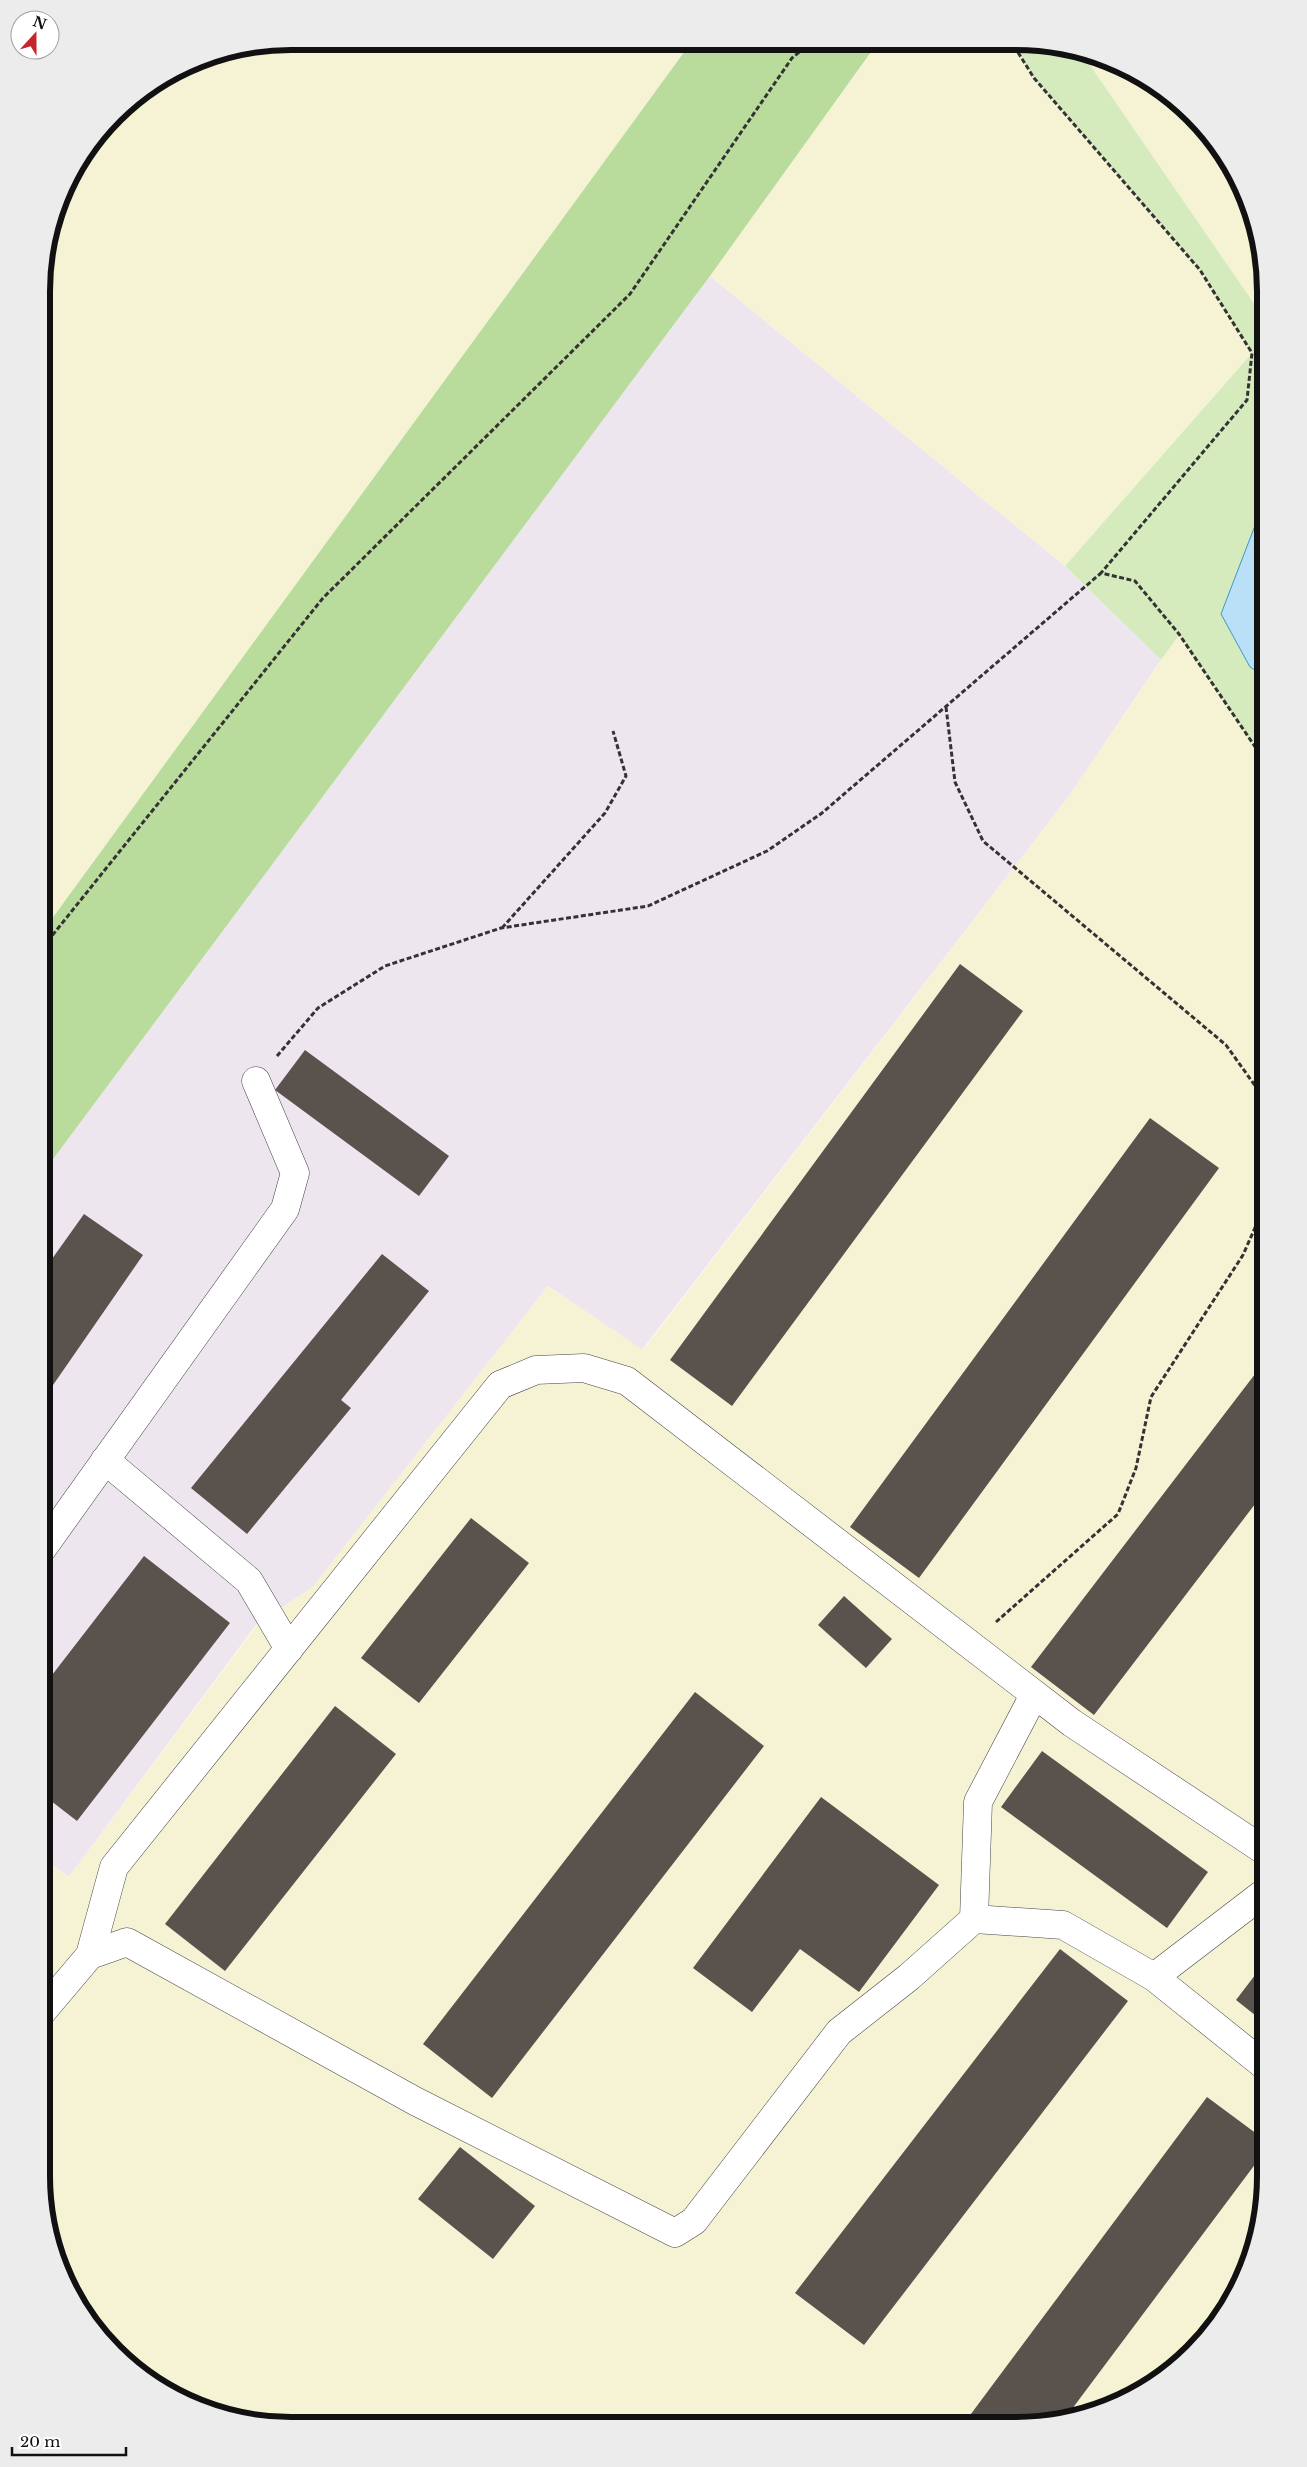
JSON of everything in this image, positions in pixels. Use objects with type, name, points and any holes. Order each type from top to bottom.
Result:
[{"type":"lane","points":[[50,1538],[285,1209],[295,1173],[256,1081]]},
{"type":"lane","points":[[50,2002],[90,1955],[114,1866],[500,1385],[536,1370],[584,1368],[627,1381],[1034,1695],[1072,1723],[1257,1846]]},
{"type":"lane","points":[[105,1460],[248,1581],[289,1649]]},
{"type":"lane","points":[[974,1919],[978,1802],[1034,1695]]},
{"type":"lane","points":[[1154,1977],[1257,1898]]},
{"type":"lane","points":[[90,1955],[127,1942],[415,2101],[675,2233],[694,2221],[839,2032],[909,1977],[974,1919],[1063,1925],[1154,1977],[1257,2060]]},
{"type":"path","points":[[50,937],[323,598],[630,294],[792,58],[802,50]]},
{"type":"path","points":[[256,1081],[318,1008],[385,966],[501,928],[648,906],[767,851],[822,813],[1101,573],[1247,400],[1252,353],[1200,270],[1034,78],[1017,50]]},
{"type":"path","points":[[1101,573],[1134,581],[1179,634],[1257,750]]},
{"type":"path","points":[[946,706],[955,782],[983,842],[1226,1045],[1257,1088]]},
{"type":"path","points":[[501,928],[605,813],[626,776],[613,731]]},
{"type":"path","points":[[970,1645],[1118,1514],[1136,1468],[1151,1397],[1244,1255],[1257,1225]]},
{"type":"shaded area","points":[[291,50],[686,50],[50,921],[50,291],[55,244],[68,199],[82,171],[100,144],[132,110],[171,82],[199,68],[229,58],[260,52]]},
{"type":"shaded area","points":[[872,50],[1017,50],[1034,78],[1200,270],[1252,353],[1065,566],[710,276]]},
{"type":"shaded area","points":[[1087,61],[1108,68],[1136,82],[1163,100],[1197,132],[1216,157],[1239,199],[1249,229],[1255,260],[1257,308]]},
{"type":"shaded area","points":[[710,276],[1065,566],[1161,660],[1069,796],[642,1350],[548,1286],[313,1587],[256,1625],[69,1877],[50,1864],[50,1163]]},
{"type":"shaded area","points":[[1179,634],[1257,750],[1257,2176],[1255,2207],[1249,2238],[1239,2268],[1225,2296],[1197,2335],[1175,2357],[1150,2376],[1108,2399],[1078,2409],[1047,2415],[1016,2417],[291,2417],[260,2415],[229,2409],[199,2399],[171,2385],[132,2357],[100,2323],[82,2296],[68,2268],[58,2238],[52,2207],[50,2176],[50,1864],[69,1877],[257,1625],[313,1587],[548,1286],[643,1350],[1069,796]]},
{"type":"green space","points":[[686,50],[872,50],[710,276],[50,1163],[50,921]]},
{"type":"green space","points":[[1017,50],[1047,52],[1087,61],[1257,308],[1257,750],[1179,635],[1161,660],[1065,566],[1252,353],[1200,270],[1034,78]]},
{"type":"water","points":[[1257,522],[1257,671],[1250,667],[1221,614]]},
{"type":"building","points":[[960,964],[1023,1011],[732,1406],[670,1360]]},
{"type":"building","points":[[305,1050],[449,1156],[419,1196],[275,1090]]},
{"type":"building","points":[[1150,1118],[1219,1168],[919,1578],[850,1527]]},
{"type":"building","points":[[84,1214],[143,1255],[50,1389],[50,1262]]},
{"type":"building","points":[[382,1254],[429,1291],[341,1400],[351,1408],[247,1534],[191,1488]]},
{"type":"building","points":[[1257,1371],[1257,1501],[1094,1715],[1031,1667]]},
{"type":"building","points":[[471,1518],[529,1563],[419,1703],[361,1658]]},
{"type":"building","points":[[144,1556],[230,1623],[77,1821],[50,1800],[50,1678]]},
{"type":"building","points":[[844,1596],[892,1639],[866,1668],[818,1625]]},
{"type":"building","points":[[695,1692],[764,1746],[492,2098],[423,2044]]},
{"type":"building","points":[[335,1706],[396,1754],[225,1971],[165,1924]]},
{"type":"building","points":[[1042,1751],[1208,1872],[1167,1928],[1001,1807]]},
{"type":"building","points":[[821,1797],[939,1885],[859,1992],[800,1949],[752,2012],[693,1968]]},
{"type":"building","points":[[1060,1949],[1128,2001],[864,2345],[795,2293]]},
{"type":"building","points":[[1257,1972],[1257,2017],[1236,2000]]},
{"type":"building","points":[[1207,2097],[1257,2134],[1257,2162],[1071,2410],[1047,2415],[1016,2417],[969,2417]]},
{"type":"building","points":[[460,2147],[535,2206],[493,2259],[418,2199]]}]
